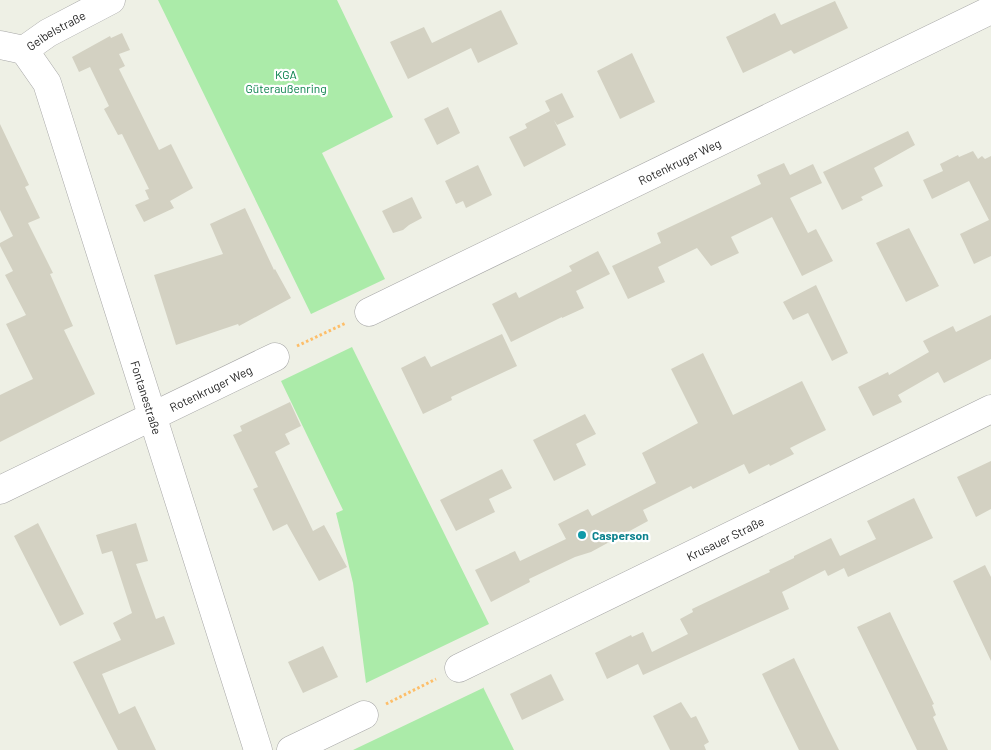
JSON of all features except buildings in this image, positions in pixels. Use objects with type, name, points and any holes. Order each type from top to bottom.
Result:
[{"type":"street","name":"Geibelstraße","points":[[12,47],[48,32],[111,0]]},
{"type":"street","name":"Rotenkruger Weg","points":[[369,312],[991,10]]},
{"type":"street","name":"Fontanestraße","points":[[12,47],[47,83],[258,750]]},
{"type":"street","name":"Rotenkruger Weg","points":[[0,490],[275,357]]},
{"type":"street","name":"Krusauer Straße","points":[[459,668],[991,409]]},
{"type":"street","points":[[291,750],[364,715]]},
{"type":"path","points":[[275,357],[341,326]]},
{"type":"path","points":[[364,715],[459,668]]},
{"type":"green space","name":"KGA Güteraußenring","points":[[158,0],[337,0],[393,117],[322,153],[385,279],[311,314]]},
{"type":"green space","points":[[352,347],[489,624],[366,683],[353,583],[336,513],[343,510],[281,381]]},
{"type":"green space","points":[[483,688],[514,750],[353,750]]},
{"type":"place","name":"Casperson","points":[[582,535]]}]
